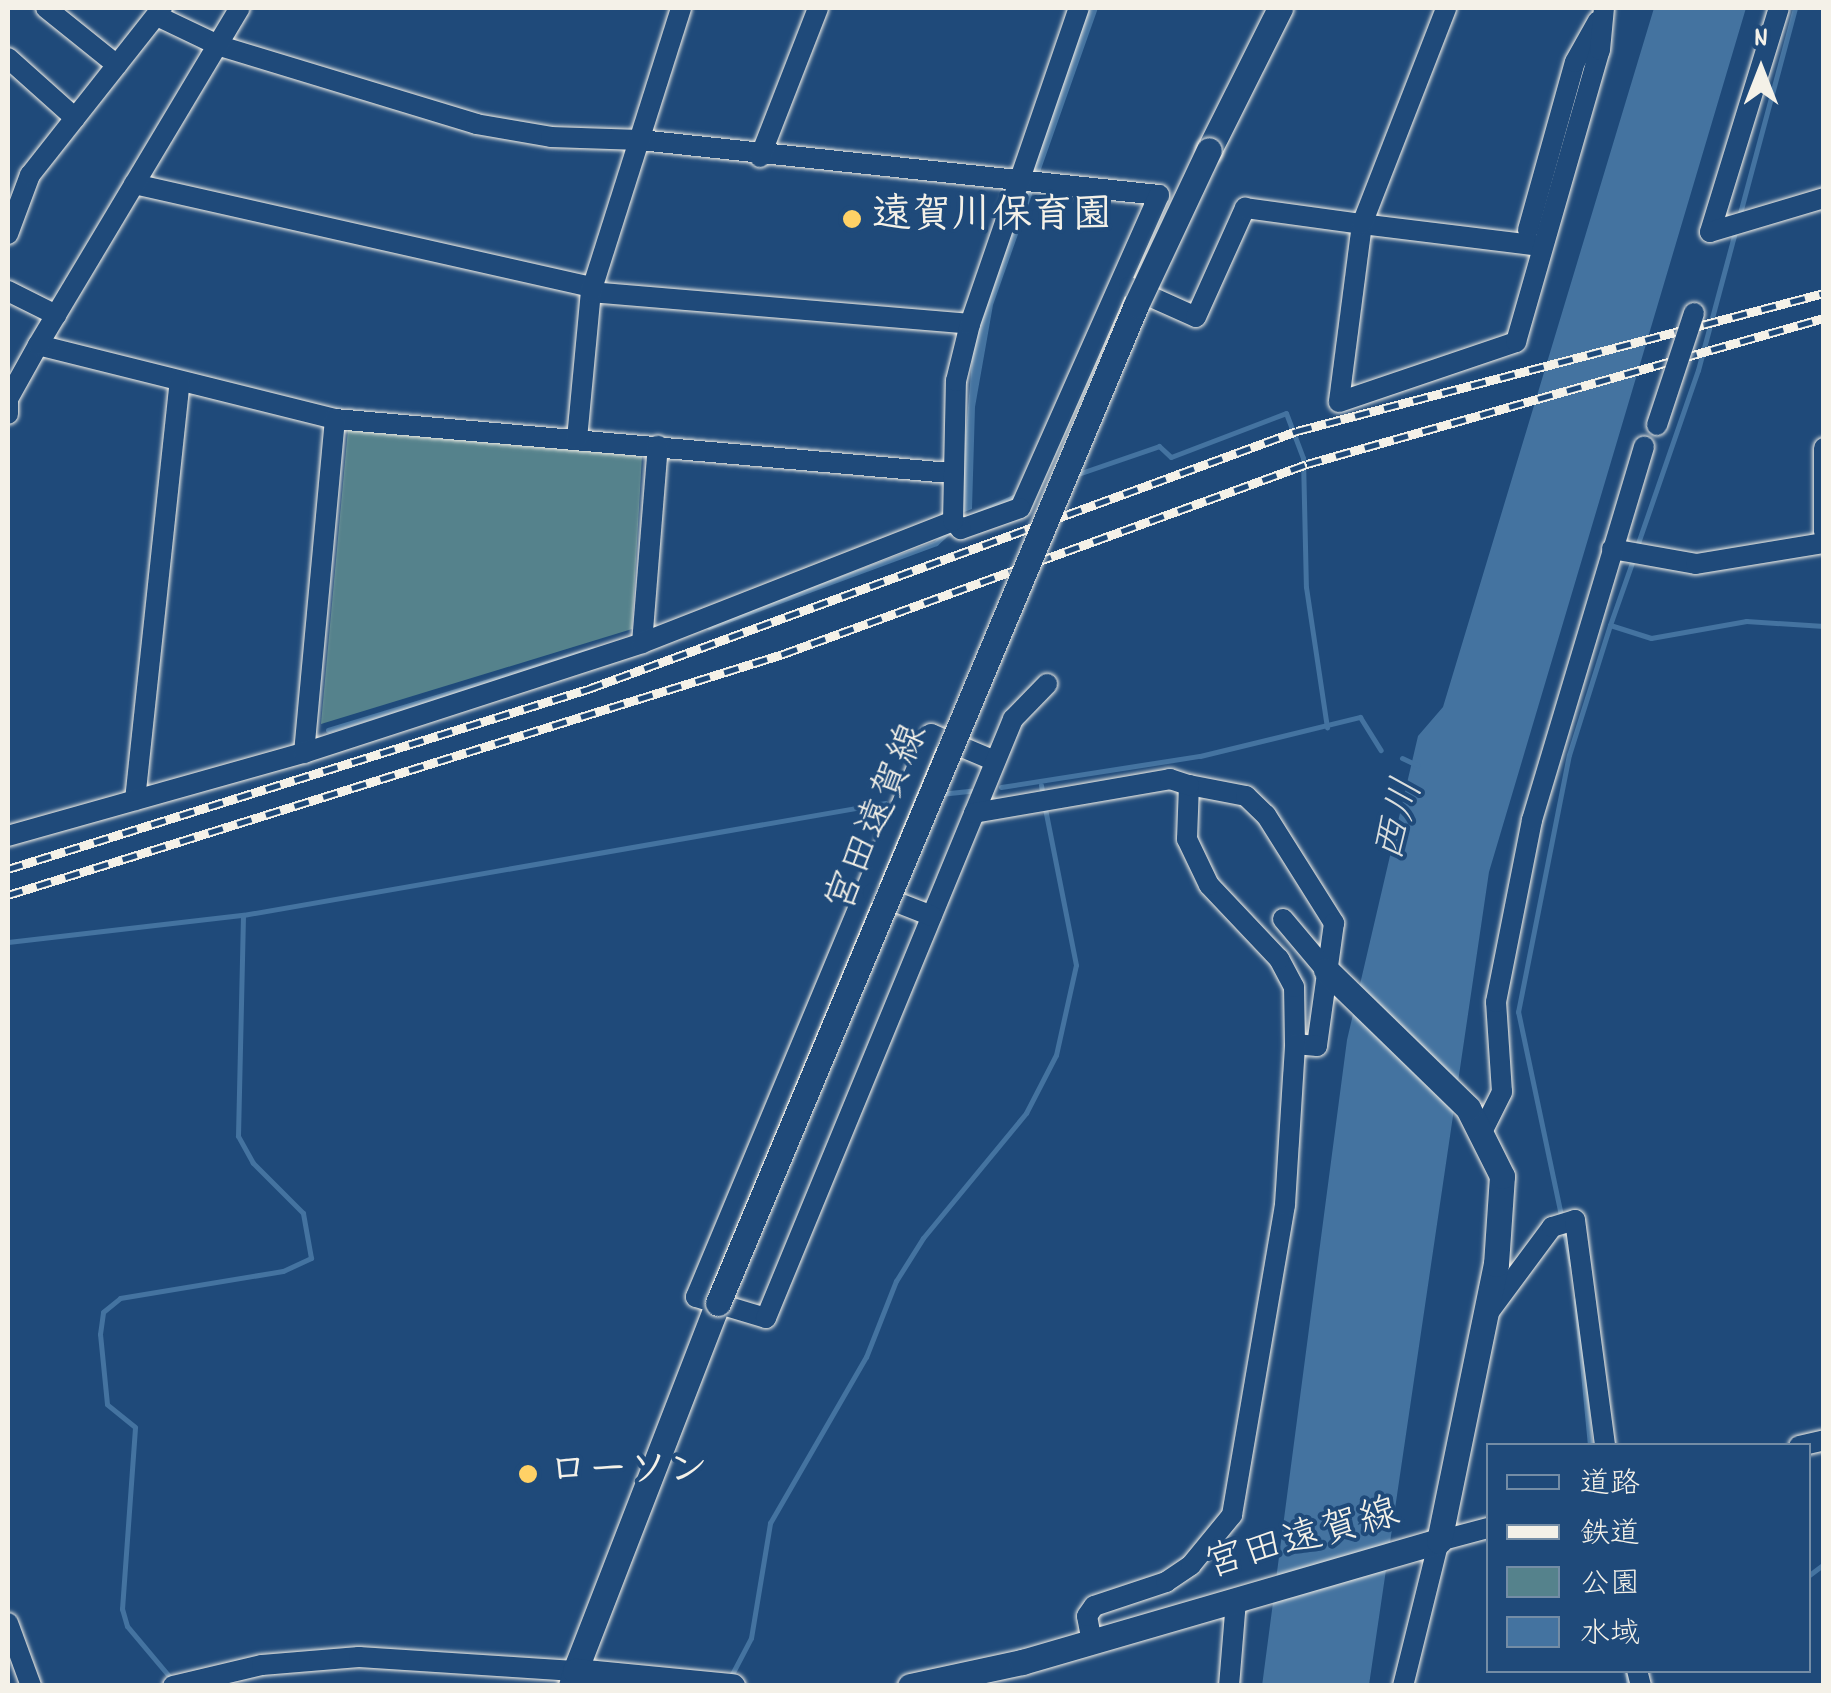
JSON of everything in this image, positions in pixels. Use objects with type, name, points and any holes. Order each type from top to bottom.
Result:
[{"type":"main road","name":"宮田遠賀線","points":[[573,1678],[718,1303],[1136,304],[1280,8]]},
{"type":"main road","name":"宮田遠賀線","points":[[910,1686],[1092,1642],[1440,1541],[1486,1317],[1503,1209],[1502,1176],[1468,1108],[1326,970]]},
{"type":"main road","points":[[573,1678],[732,1686]]},
{"type":"street","points":[[46,8],[117,65]]},
{"type":"street","points":[[8,414],[8,398],[38,345],[240,8]]},
{"type":"street","points":[[577,439],[591,290],[681,8]]},
{"type":"street","points":[[760,157],[818,8]]},
{"type":"street","points":[[8,234],[28,183],[159,12],[220,46],[476,124],[551,137],[640,140],[760,157],[1023,179],[1159,195],[1020,508],[961,530],[953,521],[950,473],[956,380],[970,324],[1023,179],[1080,8]]},
{"type":"street","points":[[1446,8],[1362,224],[1339,402],[1516,342],[1535,238],[1600,50],[1603,11]]},
{"type":"street","points":[[1779,8],[1710,232],[1824,198]]},
{"type":"street","points":[[8,58],[76,118]]},
{"type":"street","points":[[8,172],[28,183]]},
{"type":"street","points":[[134,184],[591,290],[970,324]]},
{"type":"street","points":[[1120,283],[1196,317],[1245,208],[1362,224],[1535,238]]},
{"type":"street","points":[[8,291],[56,315]]},
{"type":"street","points":[[1656,425],[1694,312]]},
{"type":"street","points":[[38,345],[334,419],[950,473]]},
{"type":"street","points":[[135,800],[180,382]]},
{"type":"street","points":[[304,753],[334,419]]},
{"type":"street","points":[[642,642],[658,446]]},
{"type":"street","points":[[1482,1132],[1502,1092],[1496,1002],[1532,820],[1644,446]]},
{"type":"street","points":[[1824,448],[1824,532]]},
{"type":"street","points":[[8,836],[304,753],[642,642],[953,521]]},
{"type":"street","points":[[1615,550],[1642,558],[1696,564],[1824,543]]},
{"type":"street","points":[[995,760],[931,734],[696,1296],[766,1318],[1013,718],[1048,684]]},
{"type":"street","points":[[974,813],[1170,778],[1246,796],[1266,815],[1334,923],[1317,1046],[1295,1044]]},
{"type":"street","points":[[1092,1642],[1087,1616],[1094,1606],[1166,1582],[1191,1565],[1214,1545],[1240,1492],[1285,1204],[1295,1044],[1294,986],[1279,959],[1209,885],[1187,838],[1190,785]]},
{"type":"street","points":[[865,890],[932,916]]},
{"type":"street","points":[[1283,920],[1326,970]]},
{"type":"street","points":[[1486,1317],[1552,1227],[1574,1220],[1605,1443]]},
{"type":"street","points":[[1404,1686],[1440,1541],[1486,1529]]},
{"type":"street","points":[[1230,1686],[1236,1600]]},
{"type":"street","points":[[8,1624],[31,1686]]},
{"type":"street","points":[[173,1686],[262,1665],[359,1657],[573,1678]]},
{"type":"green space","points":[[348,429],[642,456],[632,629],[321,724]]},
{"type":"water","points":[[1087,8],[1098,8],[993,305],[975,407],[972,509],[959,514],[974,337]]},
{"type":"water","name":"西川","points":[[1654,8],[1746,8],[1489,872],[1369,1685],[1262,1686],[1347,1040],[1418,736],[1443,707]]},
{"type":"waterway","points":[[1739,217],[1795,8]]},
{"type":"waterway","points":[[1637,546],[1698,370],[1735,232]]},
{"type":"waterway","points":[[1075,475],[1159,446],[1171,457],[1286,413],[1303,458],[1306,587],[1327,727]]},
{"type":"waterway","points":[[960,521],[1018,495]]},
{"type":"waterway","points":[[709,627],[936,543],[948,532]]},
{"type":"waterway","points":[[1610,625],[1634,557]]},
{"type":"waterway","points":[[1562,1220],[1518,1012],[1569,755],[1610,625],[1651,638],[1746,621],[1824,626]]},
{"type":"waterway","points":[[328,730],[593,649]]},
{"type":"waterway","points":[[1001,787],[1200,756],[1360,717],[1381,750]]},
{"type":"waterway","name":"西川","points":[[1402,758],[1417,765]]},
{"type":"waterway","points":[[1041,785],[1043,797]]},
{"type":"waterway","points":[[940,794],[971,791]]},
{"type":"waterway","points":[[8,942],[243,915],[885,803]]},
{"type":"waterway","points":[[730,1678],[751,1638],[770,1523],[866,1357],[896,1281],[923,1238],[1026,1113],[1056,1055],[1076,965],[1045,808]]},
{"type":"waterway","points":[[174,1682],[127,1626],[122,1609],[135,1427],[107,1404],[100,1334],[103,1312],[120,1298],[283,1271],[311,1258],[303,1213],[253,1163],[238,1136],[243,915]]},
{"type":"waterway","points":[[1564,1231],[1571,1264]]},
{"type":"waterway","points":[[1576,1300],[1590,1443]]},
{"type":"waterway","points":[[1811,1574],[1824,1564]]},
{"type":"waterway","points":[[1627,1673],[1629,1686]]},
{"type":"railway","points":[[8,869],[588,689],[1297,431],[1824,293]]},
{"type":"railway","points":[[8,895],[783,654],[1307,464],[1824,318]]},
{"type":"place","name":"遠賀川保育園","points":[[852,219]]},
{"type":"place","name":"ローソン","points":[[528,1474]]}]
